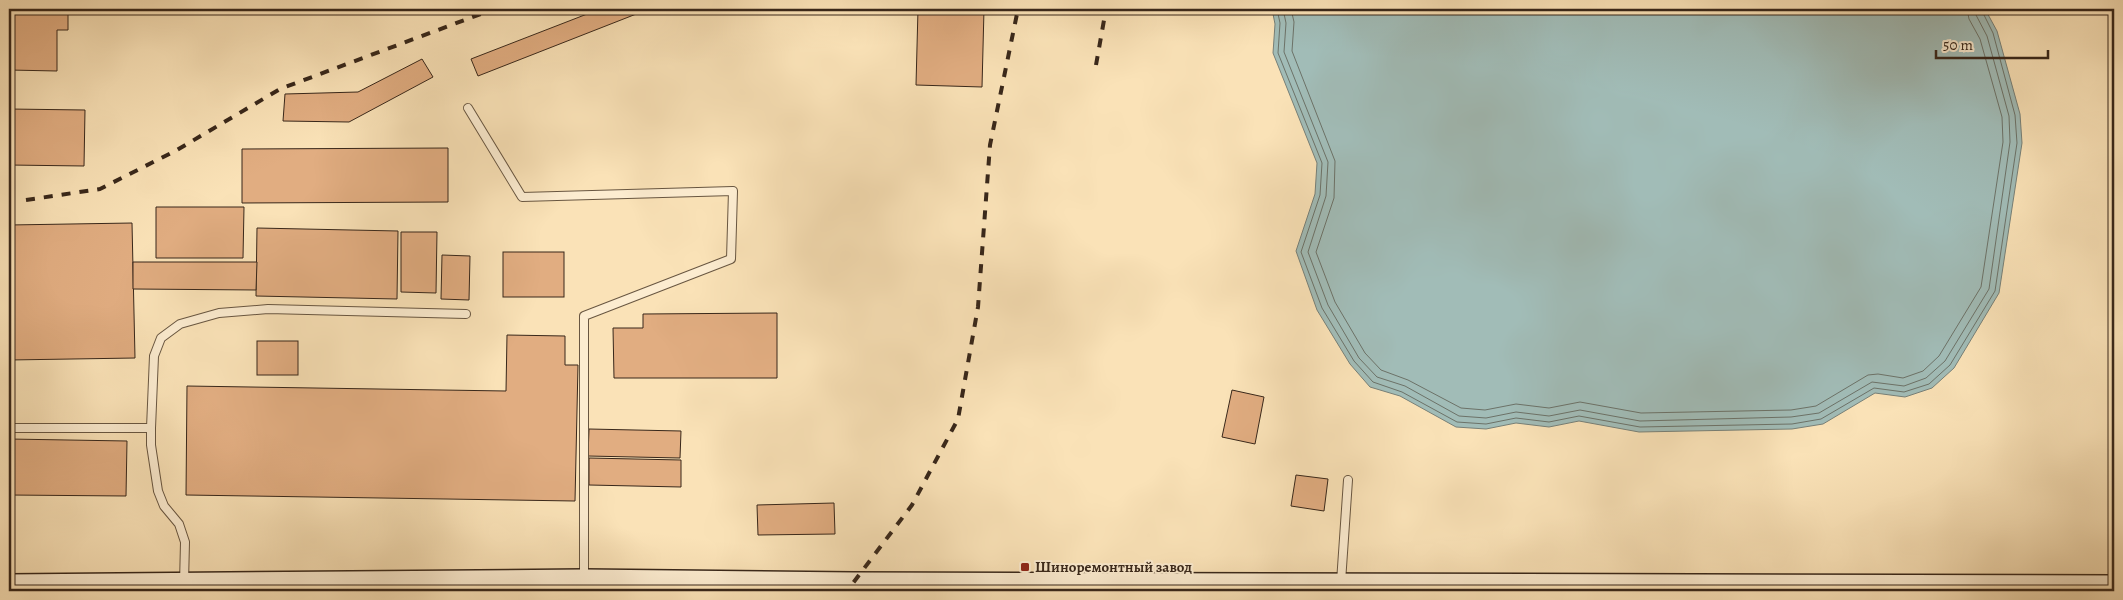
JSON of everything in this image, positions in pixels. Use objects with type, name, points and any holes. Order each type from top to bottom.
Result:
[{"type":"main road","points":[[9,585],[184,585],[584,580],[1047,587],[1341,584],[1738,589],[2114,586]]},
{"type":"lane","points":[[468,108],[522,197],[733,191],[731,259],[584,316],[584,580]]},
{"type":"lane","points":[[184,585],[185,542],[180,524],[164,506],[158,491],[151,445],[154,356],[161,338],[180,324],[219,313],[268,309],[466,314]]},
{"type":"lane","points":[[9,428],[151,428]]},
{"type":"lane","points":[[1341,584],[1348,480]]},
{"type":"water","points":[[1272,9],[1985,9],[1997,31],[2020,114],[2022,143],[1999,293],[1954,368],[1932,388],[1905,397],[1875,393],[1823,424],[1792,429],[1639,432],[1579,421],[1549,427],[1516,423],[1486,429],[1456,427],[1400,396],[1370,387],[1350,364],[1317,310],[1296,251],[1315,194],[1317,163],[1273,53],[1275,24]]},
{"type":"building","points":[[9,9],[68,9],[68,30],[57,30],[57,71],[9,70]]},
{"type":"building","points":[[600,9],[649,9],[478,76],[471,59]]},
{"type":"building","points":[[918,9],[984,9],[982,87],[916,85]]},
{"type":"building","points":[[422,59],[433,77],[349,122],[283,121],[285,94],[358,92]]},
{"type":"building","points":[[9,109],[85,110],[84,166],[9,165]]},
{"type":"building","points":[[448,148],[448,202],[242,203],[242,149]]},
{"type":"building","points":[[156,207],[244,207],[243,258],[156,258]]},
{"type":"building","points":[[132,223],[135,358],[9,360],[9,225]]},
{"type":"building","points":[[257,228],[398,231],[397,299],[256,296]]},
{"type":"building","points":[[401,232],[437,232],[436,293],[401,292]]},
{"type":"building","points":[[503,252],[564,252],[564,297],[503,297]]},
{"type":"building","points":[[442,255],[470,256],[469,300],[441,299]]},
{"type":"building","points":[[133,262],[257,262],[256,290],[133,289]]},
{"type":"building","points":[[777,313],[777,378],[614,378],[613,328],[643,328],[643,314]]},
{"type":"building","points":[[507,335],[565,336],[565,365],[578,365],[575,501],[186,495],[187,386],[506,391]]},
{"type":"building","points":[[257,341],[298,341],[298,375],[257,375]]},
{"type":"building","points":[[1232,390],[1264,397],[1255,444],[1222,437]]},
{"type":"building","points":[[589,429],[681,431],[680,458],[588,456]]},
{"type":"building","points":[[9,439],[127,441],[126,496],[9,495]]},
{"type":"building","points":[[589,458],[681,460],[681,487],[589,485]]},
{"type":"building","points":[[1296,475],[1328,479],[1324,511],[1291,506]]},
{"type":"building","points":[[834,503],[835,534],[758,535],[757,505]]},
{"type":"railway","points":[[26,200],[100,189],[177,150],[280,89],[494,9]]},
{"type":"railway","points":[[838,591],[853,583],[912,505],[958,419],[978,307],[990,145],[1018,9]]},
{"type":"railway","points":[[1096,65],[1106,9]]},
{"type":"place","name":"Шиноремонтный завод","points":[[1025,567]]}]
